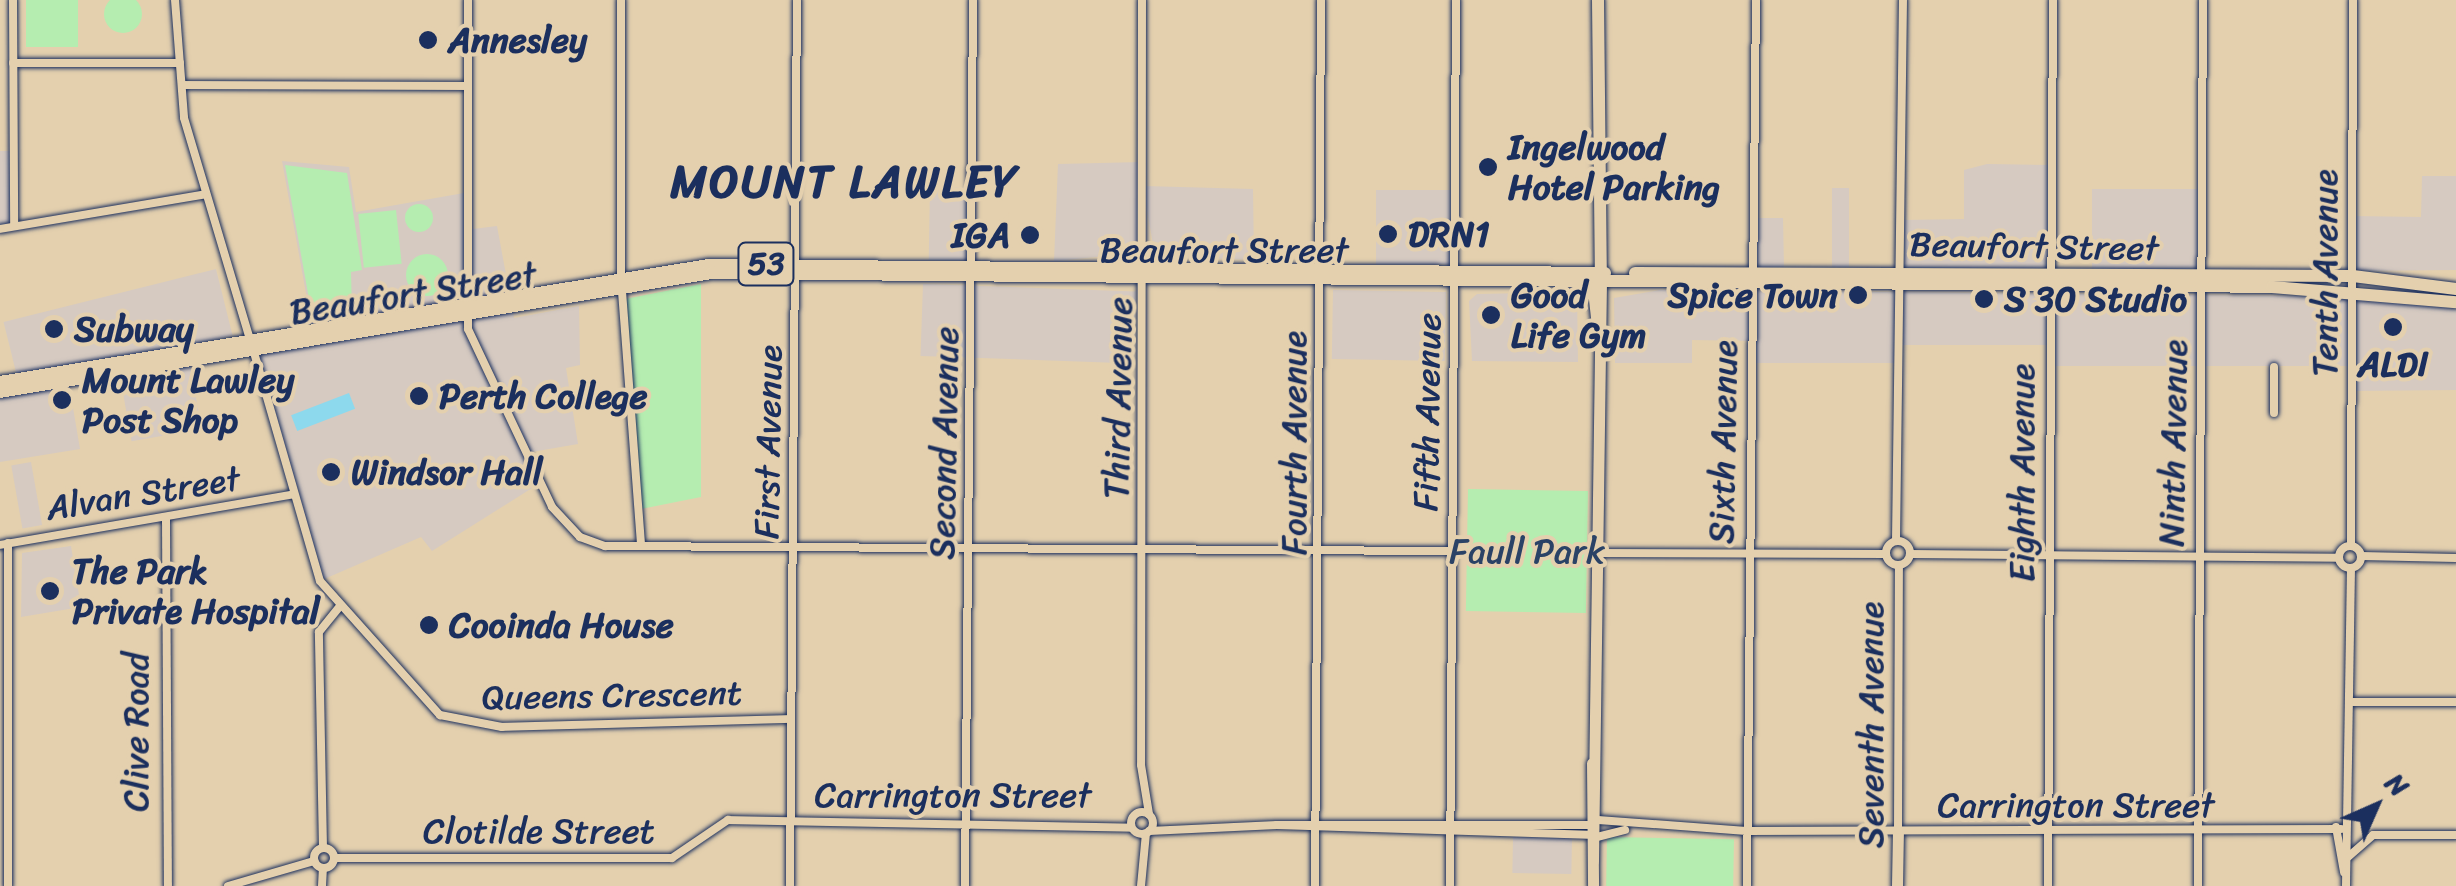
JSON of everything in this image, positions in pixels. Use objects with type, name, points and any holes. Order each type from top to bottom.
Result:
[{"type":"main road","points":[[1593,886],[1598,0]]},
{"type":"main road","name":"Beaufort Street","points":[[0,392],[252,345],[466,316],[622,283],[798,269],[2352,283],[2456,289]]},
{"type":"main road","name":"Beaufort Street","points":[[2352,283],[2456,302]]},
{"type":"main road","name":"Beaufort Street","points":[[0,382],[466,316]]},
{"type":"main road","name":"Seventh Avenue","points":[[1898,831],[1898,886]]},
{"type":"street","points":[[13,0],[14,226]]},
{"type":"street","name":"Queens Crescent","points":[[175,0],[182,85],[206,194],[316,569],[339,607],[440,715],[463,726],[789,719]]},
{"type":"street","points":[[468,0],[466,316],[555,512],[593,544],[1452,551]]},
{"type":"street","points":[[621,0],[622,283],[641,545]]},
{"type":"street","name":"First Avenue","points":[[790,886],[789,719],[798,269],[797,0]]},
{"type":"street","name":"Second Avenue","points":[[965,886],[974,273],[973,0]]},
{"type":"street","name":"Third Avenue","points":[[1142,0],[1147,274],[1141,548],[1143,798],[1150,815]]},
{"type":"street","name":"Fourth Avenue","points":[[1316,886],[1321,551],[1321,0]]},
{"type":"street","name":"Fifth Avenue","points":[[1450,886],[1456,0]]},
{"type":"street","name":"Sixth Avenue","points":[[1746,886],[1756,0]]},
{"type":"street","points":[[1886,554],[1896,541],[1903,280],[1903,0]]},
{"type":"street","name":"Eighth Avenue","points":[[2048,886],[2052,0]]},
{"type":"street","name":"Ninth Avenue","points":[[2198,886],[2203,0]]},
{"type":"street","name":"Tenth Avenue","points":[[2351,546],[2352,0]]},
{"type":"street","points":[[13,63],[180,63]]},
{"type":"street","points":[[182,85],[466,86]]},
{"type":"street","points":[[0,229],[206,194]]},
{"type":"street","points":[[2274,367],[2274,413]]},
{"type":"street","name":"Alvan Street","points":[[4,544],[294,494]]},
{"type":"street","name":"Clive Road","points":[[166,518],[168,886]]},
{"type":"street","points":[[1896,541],[1910,554],[2338,558],[2351,568]]},
{"type":"street","points":[[4,544],[8,886]]},
{"type":"street","points":[[2338,558],[2351,546],[2361,556],[2456,558]]},
{"type":"street","points":[[1596,554],[1886,554],[1899,565],[1910,554]]},
{"type":"street","points":[[2346,884],[2338,829],[2346,814],[2351,568],[2361,556]]},
{"type":"street","name":"Seventh Avenue","points":[[1898,831],[1899,565]]},
{"type":"street","points":[[228,886],[314,861],[323,848],[318,632],[339,607]]},
{"type":"street","points":[[2350,702],[2456,702]]},
{"type":"street","name":"Third Avenue","points":[[1141,831],[1135,814],[1143,798]]},
{"type":"street","name":"Carrington Street","points":[[1117,824],[1135,814],[1150,815],[1172,825]]},
{"type":"street","points":[[1141,886],[1141,831],[1150,815]]},
{"type":"street","name":"Clotilde Street","points":[[334,858],[672,858],[718,821],[789,821]]},
{"type":"street","name":"Carrington Street","points":[[789,821],[1117,824],[1141,831],[1172,825],[2048,835],[2338,829]]},
{"type":"street","name":"Carrington Street","points":[[1593,829],[1630,829]]},
{"type":"street","points":[[2338,829],[2348,857],[2346,884]]},
{"type":"street","points":[[2348,857],[2373,835],[2456,835]]},
{"type":"street","points":[[322,886],[323,868],[334,858],[323,848]]},
{"type":"street","points":[[314,861],[323,868]]},
{"type":"shaded area","points":[[0,151],[14,151],[14,229],[0,229]]},
{"type":"shaded area","name":"Perth College","points":[[282,161],[349,167],[356,212],[464,193],[465,230],[497,226],[514,318],[579,306],[580,365],[566,368],[578,444],[526,453],[540,483],[432,551],[421,537],[322,580],[255,353],[315,343]]},
{"type":"shaded area","points":[[1142,162],[1144,186],[1253,189],[1254,260],[1155,256],[1144,193],[1139,253],[1054,261],[1058,164]]},
{"type":"shaded area","points":[[1987,164],[2051,165],[2053,268],[1903,268],[1902,220],[1964,219],[1964,170]]},
{"type":"shaded area","points":[[2422,176],[2456,176],[2456,270],[2352,271],[2352,216],[2421,217]]},
{"type":"shaded area","points":[[930,187],[974,188],[973,261],[929,260]]},
{"type":"shaded area","points":[[1832,188],[1849,188],[1849,267],[1832,267]]},
{"type":"shaded area","points":[[2092,189],[2201,189],[2201,269],[2092,269]]},
{"type":"shaded area","points":[[1376,190],[1458,190],[1458,264],[1376,264]]},
{"type":"shaded area","points":[[1756,218],[1783,218],[1784,267],[1753,269]]},
{"type":"shaded area","points":[[216,269],[232,335],[20,388],[4,322]]},
{"type":"shaded area","points":[[923,284],[1136,291],[1133,363],[920,356]]},
{"type":"shaded area","points":[[1333,290],[1446,292],[1445,361],[1332,359]]},
{"type":"shaded area","points":[[1660,290],[2400,297],[2456,310],[2456,390],[2351,391],[2351,366],[2050,366],[2049,345],[1903,345],[1899,363],[1753,363],[1753,341],[1692,340],[1692,363],[1615,363],[1614,298]]},
{"type":"shaded area","points":[[1577,292],[1578,362],[1472,361],[1469,301],[1477,294]]},
{"type":"shaded area","points":[[190,364],[201,429],[132,441],[120,376]]},
{"type":"shaded area","points":[[69,384],[80,449],[0,462],[0,396]]},
{"type":"shaded area","points":[[31,462],[42,525],[22,529],[11,465]]},
{"type":"shaded area","name":"The Park Private Hospital","points":[[71,546],[81,607],[21,617],[22,553]]},
{"type":"shaded area","points":[[1513,837],[1572,838],[1571,874],[1512,873]]},
{"type":"green space","points":[[123,-5],[137,0],[142,14],[137,28],[123,33],[109,28],[104,14],[109,0]]},
{"type":"green space","points":[[26,0],[78,0],[78,47],[26,47]]},
{"type":"green space","points":[[285,165],[347,173],[362,270],[351,272],[352,313],[312,316]]},
{"type":"green space","points":[[419,204],[429,208],[433,218],[429,228],[419,232],[409,228],[405,218],[409,208]]},
{"type":"green space","points":[[396,210],[402,264],[364,268],[358,214]]},
{"type":"green space","points":[[427,254],[442,260],[448,275],[442,290],[427,296],[412,290],[406,275],[412,260]]},
{"type":"green space","points":[[701,284],[701,497],[636,510],[625,299]]},
{"type":"green space","name":"Faull Park","points":[[1468,489],[1588,491],[1586,613],[1466,611]]},
{"type":"green space","points":[[1607,837],[1734,839],[1733,886],[1606,886]]},
{"type":"water","points":[[349,393],[355,409],[297,431],[291,415]]},
{"type":"place","name":"Annesley","points":[[428,40]]},
{"type":"place","name":"Ingelwood Hotel Parking","points":[[1488,167]]},
{"type":"place","name":"DRN1","points":[[1388,234]]},
{"type":"place","name":"IGA","points":[[1030,235]]},
{"type":"place","name":"Spice Town","points":[[1858,295]]},
{"type":"place","name":"S 30 Studio","points":[[1984,299]]},
{"type":"place","name":"Good Life Gym","points":[[1491,315]]},
{"type":"place","name":"ALDI","points":[[2393,327]]},
{"type":"place","name":"Subway","points":[[54,329]]},
{"type":"place","name":"Perth College","points":[[419,396]]},
{"type":"place","name":"Mount Lawley Post Shop","points":[[62,400]]},
{"type":"place","name":"Windsor Hall","points":[[331,472]]},
{"type":"place","name":"The Park Private Hospital","points":[[50,591]]},
{"type":"place","name":"Cooinda House","points":[[429,625]]},
{"type":"district","name":"MOUNT LAWLEY","points":[[845,183]]}]
